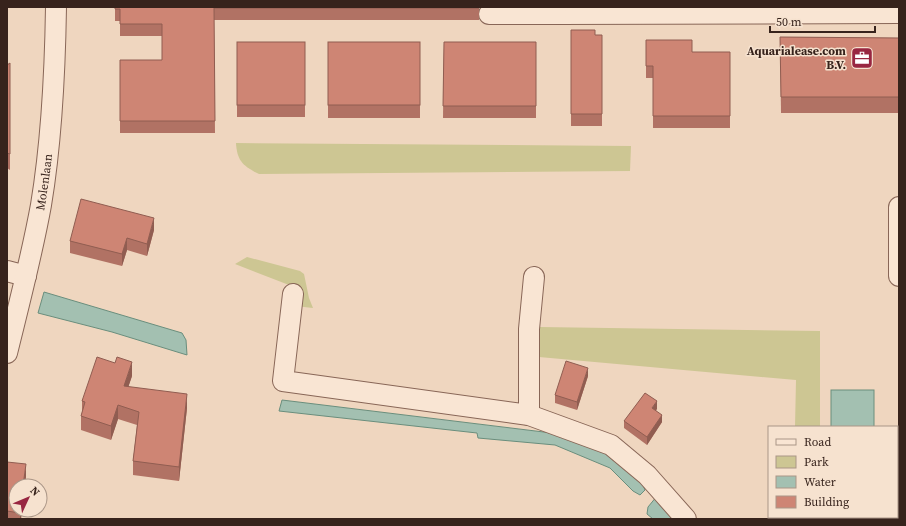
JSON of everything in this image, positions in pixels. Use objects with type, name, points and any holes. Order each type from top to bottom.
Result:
[{"type":"street","name":"Molenlaan","points":[[7,353],[26,276],[41,204],[49,146],[55,84],[56,7]]},
{"type":"street","points":[[489,14],[551,10],[899,13]]},
{"type":"street","points":[[899,207],[899,276]]},
{"type":"street","points":[[7,271],[26,276]]},
{"type":"street","points":[[528,416],[529,329],[534,277]]},
{"type":"street","points":[[293,294],[283,381],[528,416],[611,445],[647,475],[686,519]]},
{"type":"green space","points":[[236,143],[631,146],[630,171],[259,174],[239,159]]},
{"type":"green space","points":[[247,257],[300,271],[304,274],[309,298],[313,308],[295,306],[289,285],[235,264]]},
{"type":"green space","points":[[540,327],[820,331],[820,426],[795,426],[796,380],[539,357]]},
{"type":"water","points":[[44,292],[182,333],[186,340],[187,355],[112,332],[38,313]]},
{"type":"water","points":[[831,390],[874,390],[874,426],[831,426]]},
{"type":"water","points":[[282,400],[560,434],[596,447],[621,464],[643,485],[645,490],[640,495],[633,491],[610,468],[555,445],[478,438],[477,433],[279,411]]},
{"type":"water","points":[[657,496],[682,519],[653,519],[647,514],[648,507]]},
{"type":"building","points":[[115,7],[479,8],[214,8],[215,121],[120,121],[120,60],[162,60],[162,24],[120,24],[120,9],[115,9]]},
{"type":"building","points":[[571,30],[595,30],[595,35],[602,35],[602,114],[571,114]]},
{"type":"building","points":[[780,37],[899,38],[899,97],[781,97]]},
{"type":"building","points":[[646,40],[692,40],[692,52],[730,52],[730,116],[653,116],[653,66],[646,66]]},
{"type":"building","points":[[237,42],[305,42],[305,105],[237,105]]},
{"type":"building","points":[[328,42],[420,42],[420,105],[328,105]]},
{"type":"building","points":[[444,42],[536,42],[536,106],[443,106]]},
{"type":"building","points":[[10,63],[10,154],[7,153],[7,65]]},
{"type":"building","points":[[81,199],[154,218],[147,244],[127,238],[122,254],[70,241]]},
{"type":"building","points":[[97,357],[115,363],[117,357],[132,362],[124,386],[187,394],[179,467],[133,461],[139,412],[118,405],[111,426],[81,416],[85,402],[82,401]]},
{"type":"building","points":[[566,361],[588,368],[577,402],[555,395]]},
{"type":"building","points":[[645,393],[657,401],[652,408],[662,415],[647,437],[624,421]]},
{"type":"building","points":[[7,462],[26,464],[24,478],[8,478],[7,511]]},
{"type":"place","name":"Aquarialease.com B.V.","points":[[862,58]]}]
